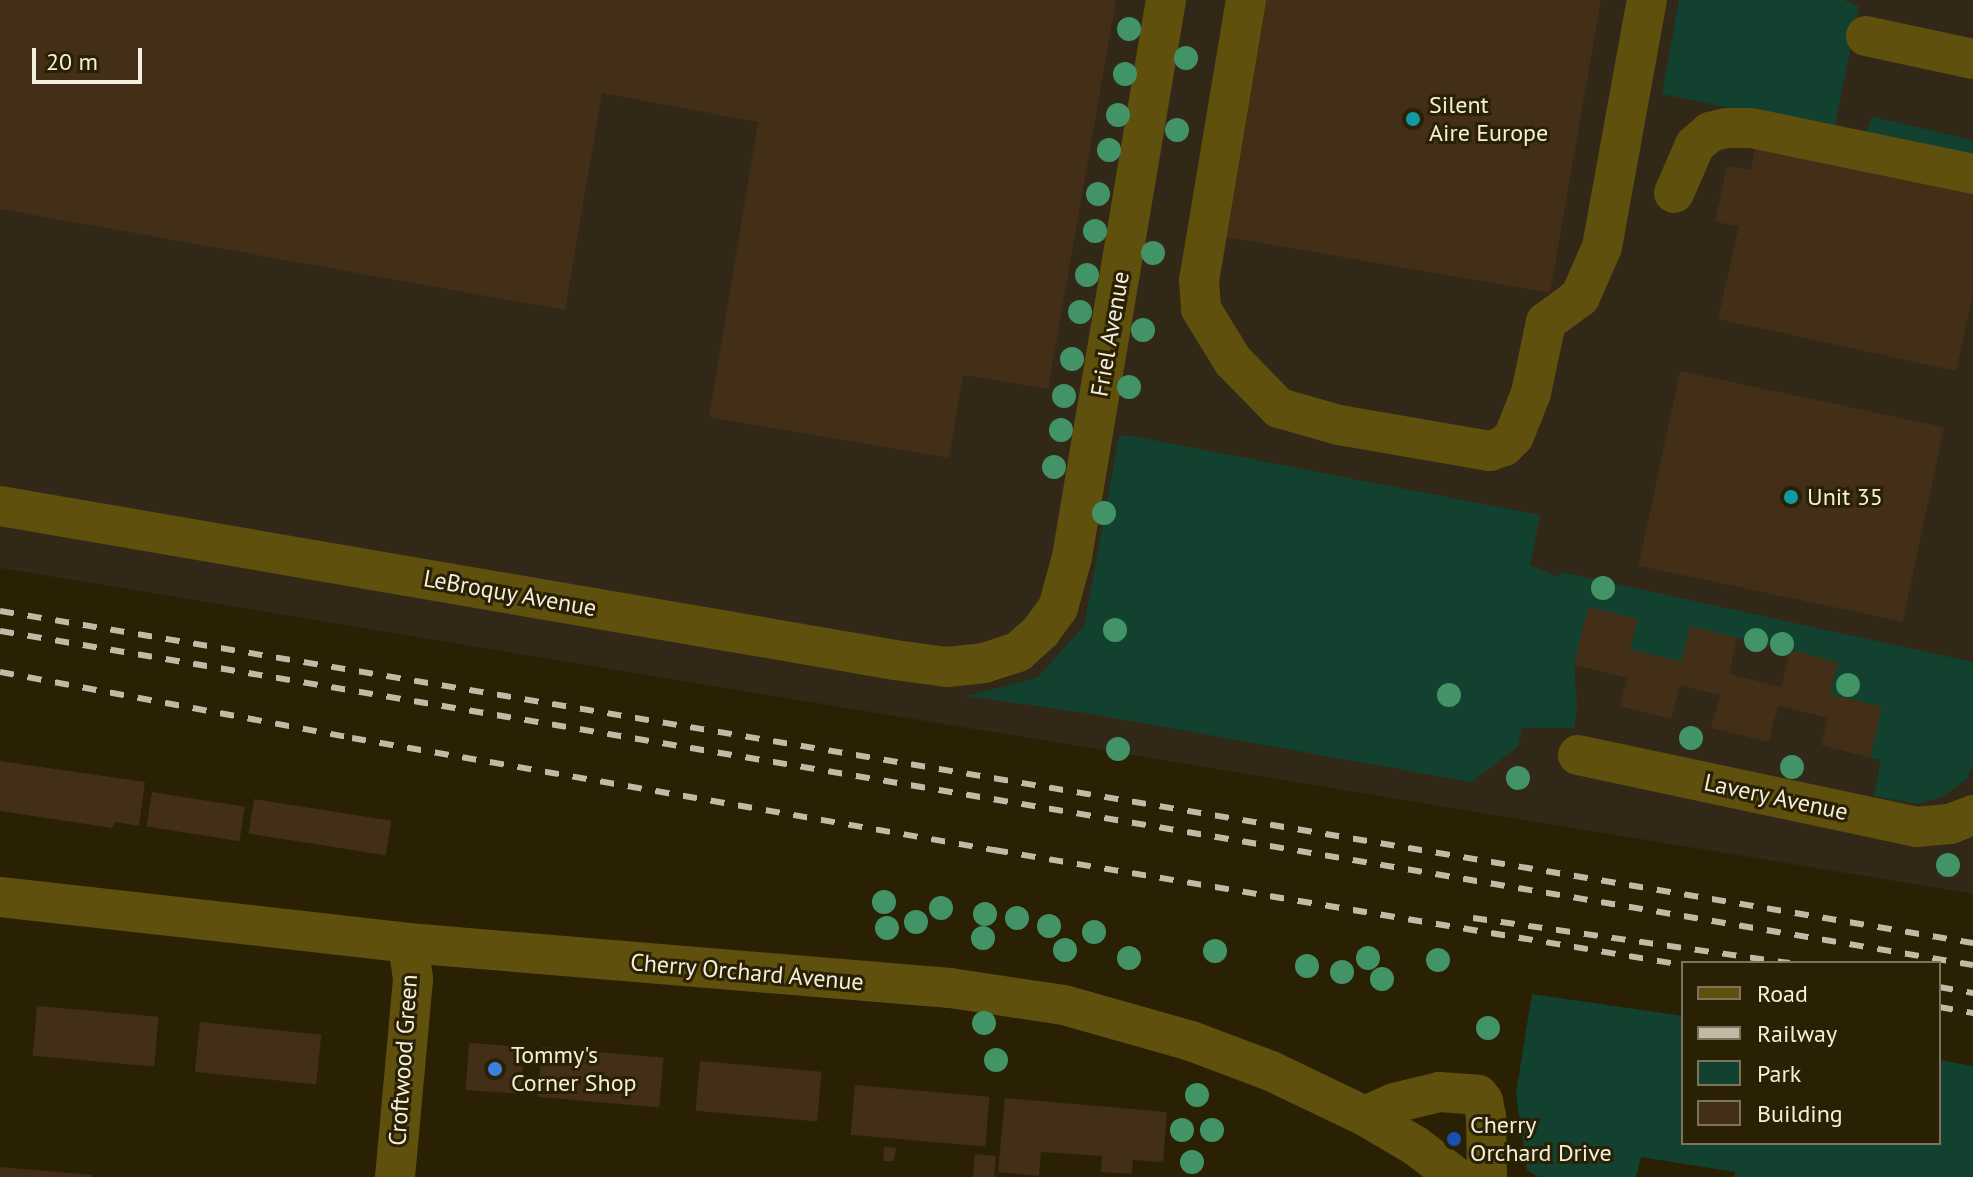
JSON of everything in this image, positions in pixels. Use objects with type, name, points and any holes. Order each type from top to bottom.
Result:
[{"type":"street","name":"Friel Avenue","points":[[1018,652],[1041,631],[1058,608],[1072,557],[1166,0]]},
{"type":"street","points":[[1246,0],[1199,280],[1201,309],[1233,361],[1279,408],[1339,425],[1490,451],[1504,446],[1514,436],[1531,393],[1546,322],[1580,297],[1602,247],[1647,0]]},
{"type":"street","points":[[1866,36],[1973,59]]},
{"type":"street","points":[[1674,193],[1695,145],[1710,132],[1726,128],[1751,128],[1973,174]]},
{"type":"street","name":"LeBroquy Avenue","points":[[0,506],[921,664],[947,667],[984,663],[1018,652]]},
{"type":"street","name":"Lavery Avenue","points":[[1578,755],[1916,827],[1950,824],[1973,815]]},
{"type":"street","name":"Cherry Orchard Avenue","points":[[0,897],[408,943],[1012,996],[1064,1005],[1191,1041],[1271,1071],[1365,1116],[1416,1146],[1456,1177]]},
{"type":"street","name":"Croftwood Green","points":[[395,1177],[413,979],[408,943]]},
{"type":"street","points":[[1365,1116],[1394,1103],[1439,1092],[1478,1095],[1483,1101],[1486,1116],[1487,1177]]},
{"type":"shaded area","points":[[0,0],[1973,0],[1973,894],[0,568]]},
{"type":"green space","points":[[1679,0],[1844,0],[1859,7],[1834,129],[1662,94]]},
{"type":"green space","points":[[1873,117],[1973,140],[1973,159],[1863,135]]},
{"type":"green space","points":[[1127,435],[1540,515],[1530,565],[1559,577],[1561,572],[1973,662],[1973,764],[1967,779],[1942,797],[1917,804],[1874,796],[1881,760],[1870,758],[1830,694],[1838,662],[1690,627],[1681,662],[1630,649],[1637,620],[1588,608],[1574,665],[1577,706],[1574,728],[1522,728],[1518,747],[1471,782],[1086,713],[966,696],[1037,678],[1084,626],[1119,437]]},
{"type":"green space","points":[[1532,994],[1681,1016],[1681,1145],[1941,1145],[1941,1060],[1973,1066],[1973,1177],[1734,1177],[1735,1172],[1641,1157],[1636,1177],[1538,1177],[1527,1170],[1516,1093]]},
{"type":"building","points":[[0,0],[1116,0],[1048,389],[963,375],[949,458],[709,417],[758,122],[602,93],[565,310],[0,209]]},
{"type":"building","name":"Silent Aire Europe","points":[[1266,0],[1601,0],[1550,293],[1226,237]]},
{"type":"building","points":[[1757,138],[1973,185],[1973,294],[1956,371],[1718,319],[1739,226],[1715,222],[1727,166],[1751,170]]},
{"type":"building","name":"Unit 35","points":[[1680,371],[1944,427],[1903,622],[1639,566]]},
{"type":"building","points":[[1588,607],[1638,619],[1630,649],[1681,662],[1690,626],[1737,638],[1729,674],[1781,687],[1790,650],[1838,662],[1830,694],[1882,707],[1870,758],[1821,745],[1828,718],[1778,705],[1769,742],[1711,728],[1720,695],[1680,685],[1671,719],[1620,706],[1627,678],[1574,665]]},
{"type":"building","points":[[0,761],[145,782],[139,826],[115,822],[112,828],[0,811]]},
{"type":"building","points":[[152,792],[245,807],[239,841],[147,827]]},
{"type":"building","points":[[254,799],[391,821],[386,855],[249,834]]},
{"type":"building","points":[[37,1006],[159,1017],[154,1066],[33,1056]]},
{"type":"building","points":[[200,1022],[321,1035],[316,1084],[195,1072]]},
{"type":"building","name":"Tommy's Corner Shop","points":[[469,1043],[524,1047],[521,1094],[466,1090]]},
{"type":"building","points":[[542,1047],[664,1058],[659,1107],[538,1097]]},
{"type":"building","points":[[700,1061],[822,1072],[817,1121],[696,1111]]},
{"type":"building","points":[[855,1085],[989,1097],[985,1147],[851,1135]]},
{"type":"building","points":[[1005,1098],[1167,1112],[1163,1162],[1133,1160],[1132,1174],[1101,1172],[1102,1156],[1041,1152],[1039,1176],[998,1172]]},
{"type":"building","points":[[884,1147],[896,1148],[894,1161],[883,1161]]},
{"type":"building","points":[[975,1154],[996,1156],[994,1177],[973,1177]]},
{"type":"building","points":[[0,1167],[92,1175],[92,1177],[0,1177]]},
{"type":"railway","points":[[0,611],[1973,943]]},
{"type":"railway","points":[[0,631],[1973,965]]},
{"type":"railway","points":[[0,672],[352,738],[994,850],[1681,965]]},
{"type":"railway","points":[[1473,918],[1776,961]]},
{"type":"railway","points":[[1941,987],[1973,993]]},
{"type":"railway","points":[[1941,1007],[1973,1013]]},
{"type":"place","name":"Silent Aire Europe","points":[[1413,119]]},
{"type":"place","name":"Unit 35","points":[[1791,497]]},
{"type":"place","name":"Tommy's Corner Shop","points":[[495,1069]]},
{"type":"place","name":"Cherry Orchard Drive","points":[[1454,1139]]}]
